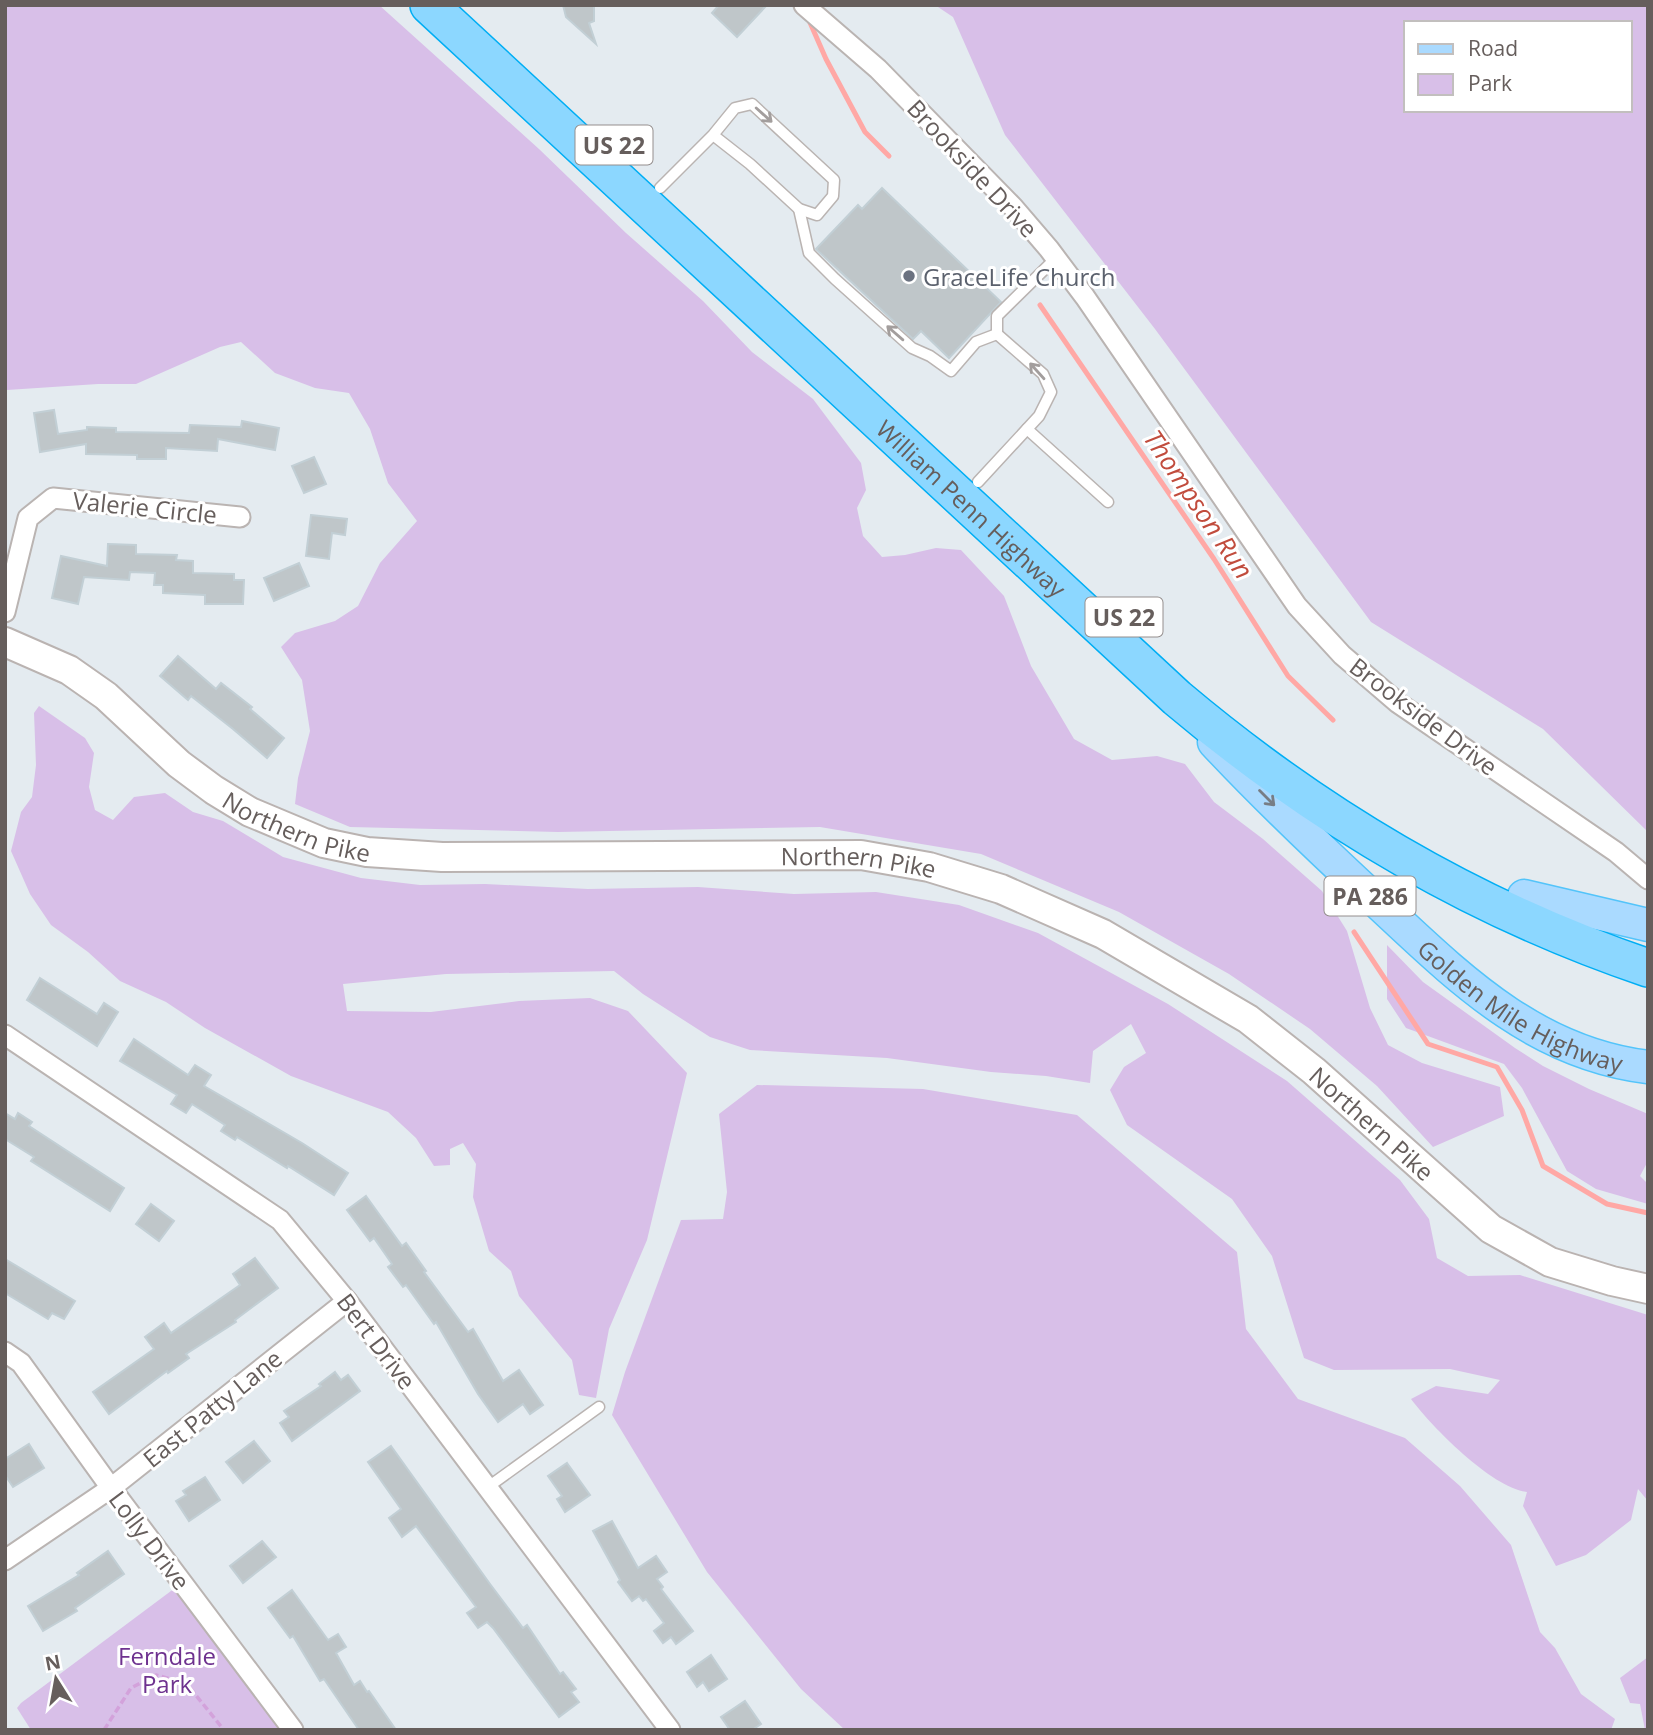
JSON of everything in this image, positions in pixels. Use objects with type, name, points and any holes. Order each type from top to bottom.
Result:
[{"type":"highway","name":"William Penn Highway","points":[[429,5],[1177,698],[1257,762],[1339,820],[1424,871],[1515,917],[1648,968]]},
{"type":"highway","name":"William Penn Highway","points":[[463,5],[1192,680],[1271,744],[1435,851],[1524,896],[1648,943]]},
{"type":"main road","name":"Northern Pike","points":[[5,642],[69,670],[106,696],[179,764],[214,790],[250,812],[324,843],[367,852],[442,857],[861,855],[929,867],[1001,889],[1103,934],[1248,1019],[1314,1072],[1491,1229],[1550,1262],[1648,1289]]},
{"type":"main road","name":"Golden Mile Highway","points":[[1136,660],[1287,819],[1445,965],[1486,999],[1527,1026],[1570,1046],[1618,1062],[1648,1067]]},
{"type":"main road","points":[[1524,896],[1648,925]]},
{"type":"street","name":"Brookside Drive","points":[[804,5],[878,69],[1013,207],[1056,258],[1278,579],[1318,630],[1398,703],[1616,852],[1648,879]]},
{"type":"street","name":"Valerie Circle","points":[[5,612],[28,518],[53,498],[240,517]]},
{"type":"street","name":"Bert Drive","points":[[5,1035],[279,1220],[347,1301],[670,1730]]},
{"type":"street","name":"East Patty Lane","points":[[5,1560],[111,1488],[347,1301]]},
{"type":"street","name":"Lolly Drive","points":[[5,1352],[22,1363],[111,1488],[293,1730]]},
{"type":"lane","points":[[660,188],[713,135],[735,108],[752,104],[834,180],[833,196],[817,215],[800,209],[713,135]]},
{"type":"lane","points":[[800,209],[809,253],[912,348],[930,356],[951,371],[976,342],[997,334]]},
{"type":"lane","points":[[997,334],[998,316],[1056,258]]},
{"type":"lane","points":[[978,482],[1039,416],[1051,392],[1043,374],[997,334]]},
{"type":"lane","points":[[1027,429],[1108,502]]},
{"type":"lane","points":[[488,1487],[599,1407]]},
{"type":"path","points":[[104,1730],[131,1688],[156,1675],[186,1683],[224,1730]]},
{"type":"green space","points":[[5,5],[379,5],[703,301],[752,352],[813,399],[861,463],[866,490],[857,508],[863,536],[882,557],[936,548],[961,550],[1004,596],[1031,666],[1074,739],[1112,760],[1157,756],[1185,764],[1214,802],[1263,839],[1322,891],[1347,931],[1370,1008],[1388,1045],[1422,1063],[1500,1087],[1504,1116],[1433,1147],[1377,1086],[1310,1029],[1229,974],[1119,912],[981,854],[820,827],[558,832],[350,827],[295,804],[298,778],[310,731],[302,680],[281,647],[295,633],[335,621],[358,606],[380,563],[417,521],[388,483],[370,429],[349,393],[315,388],[275,373],[241,342],[220,347],[136,384],[7,390],[5,394]]},
{"type":"green space","points":[[935,5],[1648,5],[1648,832],[1543,729],[1371,622],[1155,329],[1005,135],[953,17]]},
{"type":"green space","points":[[39,706],[85,738],[94,753],[89,787],[95,810],[113,820],[134,797],[165,793],[193,812],[223,821],[283,857],[361,878],[420,885],[485,884],[588,889],[698,887],[794,894],[876,892],[959,905],[1038,933],[1168,1004],[1287,1081],[1400,1180],[1429,1219],[1437,1258],[1468,1276],[1520,1275],[1648,1315],[1648,1501],[1638,1489],[1631,1520],[1586,1555],[1556,1566],[1523,1506],[1527,1492],[1497,1480],[1480,1468],[1433,1425],[1411,1399],[1436,1386],[1488,1394],[1500,1380],[1450,1369],[1334,1370],[1304,1358],[1272,1256],[1232,1199],[1127,1125],[1110,1090],[1124,1067],[1146,1053],[1131,1024],[1093,1051],[1090,1083],[887,1058],[750,1050],[710,1037],[643,994],[614,971],[446,974],[343,984],[347,1011],[431,1012],[519,1001],[590,998],[628,1011],[687,1073],[647,1240],[609,1329],[596,1398],[579,1395],[572,1360],[519,1296],[511,1271],[489,1251],[473,1197],[476,1164],[463,1143],[450,1149],[450,1165],[434,1166],[416,1138],[388,1112],[291,1076],[205,1028],[166,1002],[120,981],[88,952],[51,925],[30,894],[11,851],[21,812],[32,797],[36,765],[34,713]]},
{"type":"green space","points":[[1387,945],[1423,982],[1515,1048],[1543,1066],[1589,1089],[1648,1114],[1648,1161],[1640,1176],[1648,1184],[1648,1204],[1596,1189],[1567,1171],[1522,1088],[1504,1064],[1406,1028],[1387,999]]},
{"type":"green space","points":[[757,1085],[923,1089],[1077,1115],[1237,1252],[1246,1329],[1298,1399],[1405,1438],[1460,1486],[1511,1545],[1540,1632],[1555,1648],[1581,1694],[1615,1719],[1611,1730],[845,1730],[801,1689],[707,1572],[612,1415],[681,1220],[723,1219],[727,1192],[719,1114]]},
{"type":"green space","name":"Ferndale Park","points":[[179,1585],[291,1730],[31,1730],[17,1708],[21,1703]]},
{"type":"green space","points":[[1648,1657],[1648,1730],[1645,1730],[1640,1704],[1630,1703],[1620,1678]]},
{"type":"building","points":[[563,5],[594,5],[594,21],[589,23],[596,44],[566,17]]},
{"type":"building","points":[[719,5],[767,5],[737,37],[712,13]]},
{"type":"building","name":"GraceLife Church","points":[[882,188],[1001,302],[949,358],[921,331],[913,339],[816,249],[858,205],[862,209]]},
{"type":"building","points":[[54,410],[58,434],[87,430],[87,427],[116,428],[116,432],[189,433],[190,425],[241,427],[242,421],[279,428],[275,450],[218,439],[217,451],[166,448],[166,459],[137,459],[137,455],[86,454],[86,444],[40,452],[34,413]]},
{"type":"building","points":[[314,457],[326,484],[304,493],[292,466]]},
{"type":"building","points":[[311,515],[347,519],[345,535],[332,533],[329,559],[306,556]]},
{"type":"building","points":[[108,544],[136,545],[136,554],[177,555],[176,560],[193,561],[193,573],[234,574],[234,580],[244,580],[243,604],[205,604],[205,595],[163,593],[163,585],[154,585],[155,573],[130,572],[129,580],[84,577],[78,604],[52,598],[61,556],[107,566]]},
{"type":"building","points":[[299,563],[309,586],[274,601],[264,578]]},
{"type":"building","points":[[178,656],[216,689],[221,683],[252,707],[250,709],[284,738],[267,758],[191,696],[188,700],[160,676]]},
{"type":"building","points":[[40,978],[97,1014],[104,1003],[118,1012],[97,1046],[27,1000]]},
{"type":"building","points":[[134,1039],[188,1075],[195,1065],[211,1075],[204,1086],[348,1173],[334,1195],[237,1137],[235,1140],[221,1131],[225,1125],[192,1104],[186,1113],[171,1104],[177,1095],[120,1061]]},
{"type":"building","points":[[5,1113],[15,1119],[18,1113],[32,1122],[29,1126],[124,1188],[110,1211],[31,1161],[34,1157],[5,1139]]},
{"type":"building","points":[[366,1196],[402,1246],[406,1243],[468,1332],[473,1329],[503,1381],[519,1370],[543,1405],[530,1414],[523,1404],[498,1422],[478,1394],[436,1322],[434,1324],[406,1285],[403,1287],[388,1267],[392,1264],[374,1238],[370,1241],[347,1210]]},
{"type":"building","points":[[151,1204],[174,1221],[159,1241],[136,1224]]},
{"type":"building","points":[[255,1258],[278,1288],[235,1320],[236,1322],[186,1354],[189,1358],[109,1414],[93,1392],[154,1349],[145,1337],[164,1323],[171,1333],[240,1285],[233,1274]]},
{"type":"building","points":[[5,1259],[75,1301],[64,1319],[52,1313],[48,1319],[5,1293]]},
{"type":"building","points":[[335,1372],[341,1380],[348,1375],[360,1391],[292,1441],[280,1423],[289,1417],[284,1411],[321,1386],[319,1384]]},
{"type":"building","points":[[254,1441],[270,1461],[243,1483],[226,1462]]},
{"type":"building","points":[[29,1444],[44,1468],[13,1487],[5,1475],[5,1459]]},
{"type":"building","points":[[391,1446],[523,1628],[527,1625],[560,1674],[563,1672],[576,1689],[571,1692],[579,1702],[559,1717],[493,1628],[487,1622],[478,1628],[467,1613],[476,1607],[416,1526],[402,1537],[389,1518],[401,1509],[368,1462]]},
{"type":"building","points":[[567,1463],[590,1495],[565,1512],[557,1499],[562,1496],[548,1476]]},
{"type":"building","points":[[205,1477],[220,1500],[189,1521],[176,1501],[186,1495],[183,1491]]},
{"type":"building","points":[[612,1521],[638,1568],[656,1556],[667,1572],[657,1579],[663,1587],[661,1589],[693,1631],[676,1644],[671,1637],[663,1643],[654,1631],[664,1623],[646,1599],[643,1601],[639,1596],[632,1601],[618,1582],[620,1580],[593,1531]]},
{"type":"building","points":[[262,1541],[276,1557],[243,1583],[230,1566]]},
{"type":"building","points":[[108,1551],[124,1574],[75,1608],[77,1611],[43,1631],[28,1606],[79,1575],[77,1573]]},
{"type":"building","points":[[292,1590],[328,1640],[338,1634],[346,1647],[336,1653],[354,1685],[360,1681],[396,1730],[359,1730],[324,1679],[320,1681],[293,1636],[290,1638],[268,1608]]},
{"type":"building","points":[[711,1655],[727,1679],[709,1691],[703,1682],[697,1687],[687,1672]]},
{"type":"building","points":[[745,1701],[761,1724],[752,1730],[730,1730],[721,1717]]},
{"type":"waterway","name":"Thompson Run","points":[[808,18],[826,59],[865,132],[889,156]]},
{"type":"waterway","name":"Thompson Run","points":[[1040,305],[1214,559],[1288,676],[1333,720]]},
{"type":"waterway","name":"Thompson Run","points":[[1354,932],[1428,1044],[1497,1067],[1522,1110],[1543,1166],[1607,1204],[1648,1213]]},
{"type":"place","name":"GraceLife Church","points":[[909,276]]}]
